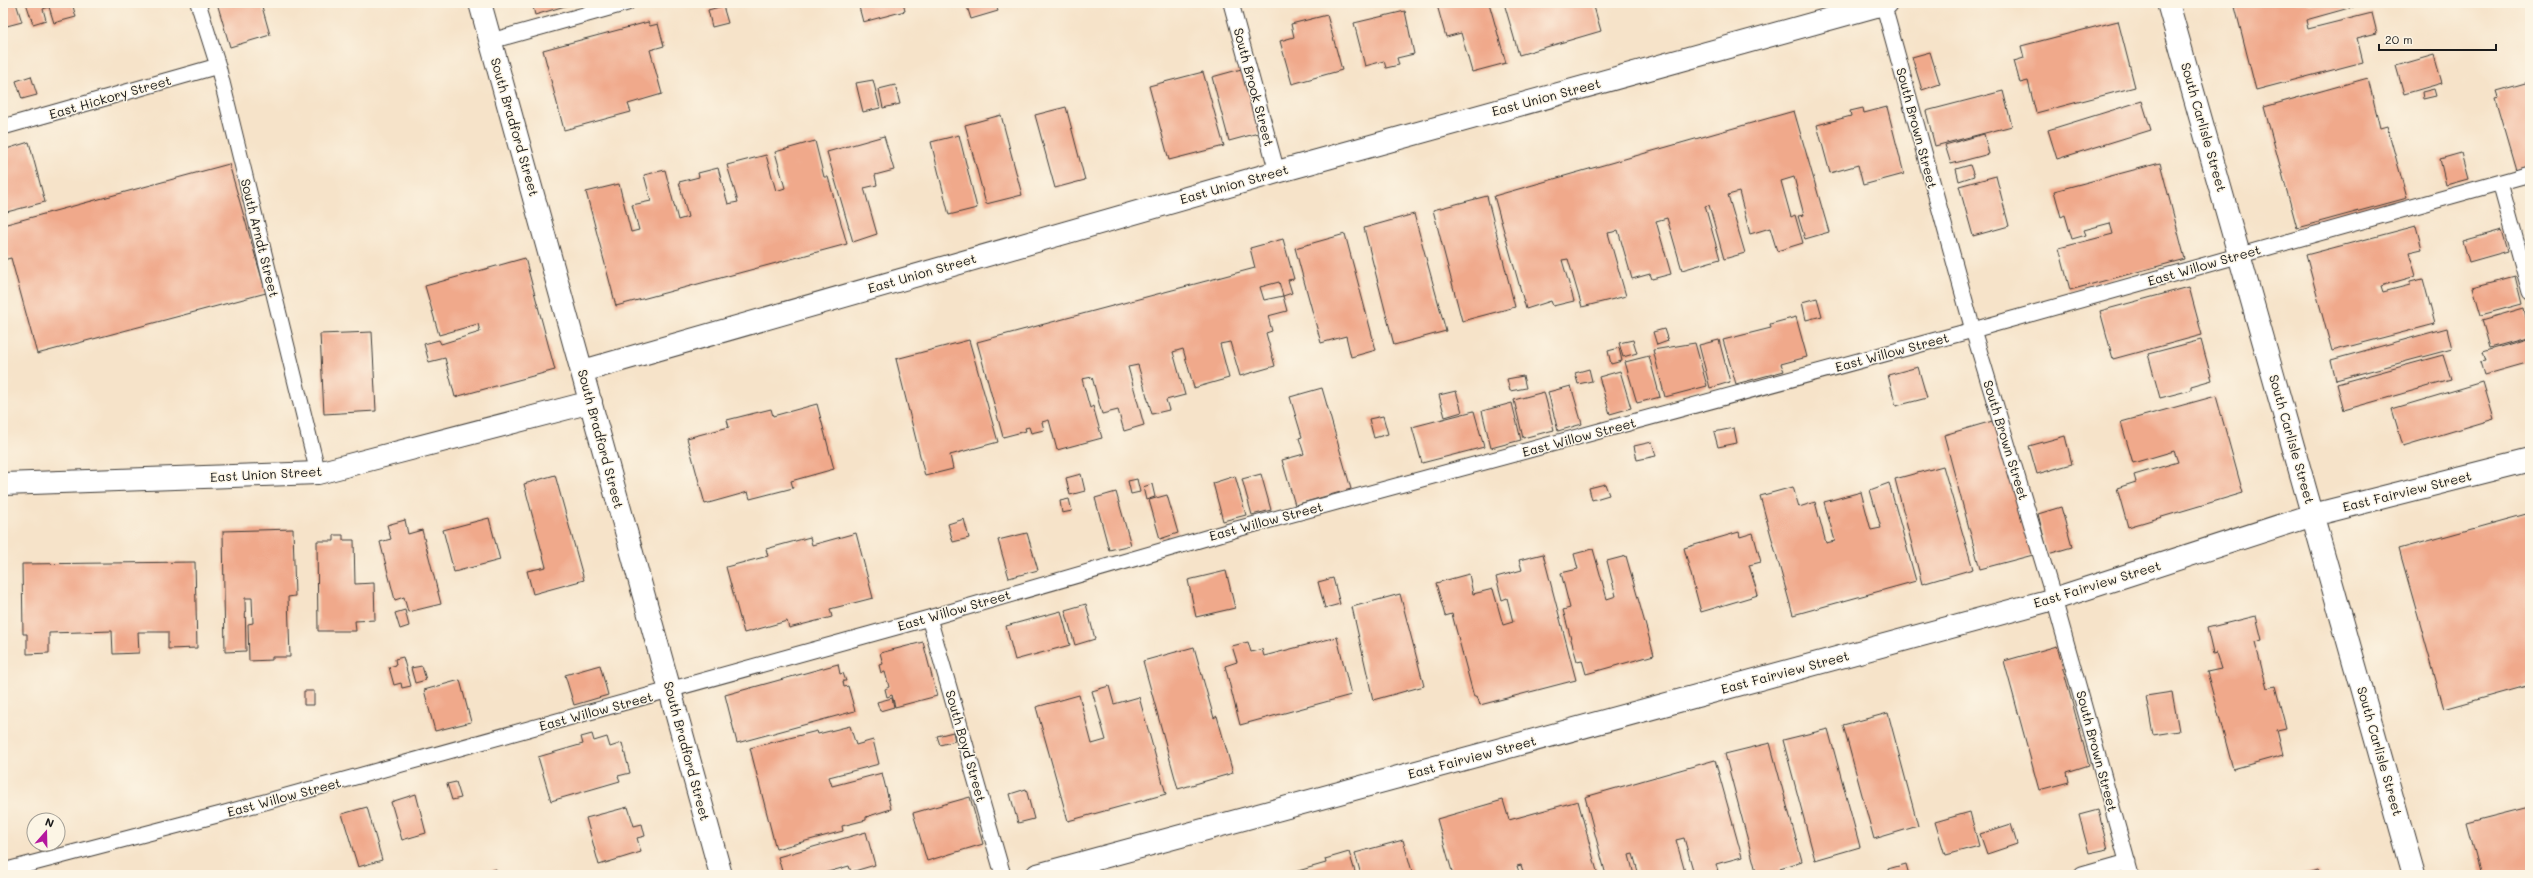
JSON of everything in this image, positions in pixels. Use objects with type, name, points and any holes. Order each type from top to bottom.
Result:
[{"type":"street","name":"South Bradford Street","points":[[480,3],[721,875]]},
{"type":"street","name":"East Union Street","points":[[582,371],[1277,172],[1884,3]]},
{"type":"street","name":"South Carlisle Street","points":[[2168,3],[2414,875]]},
{"type":"street","name":"East Union Street","points":[[3,484],[318,473],[591,402]]},
{"type":"street","name":"East Fairview Street","points":[[1037,875],[2054,598],[2313,515],[2530,460]]},
{"type":"lane","name":"South Arndt Street","points":[[198,3],[218,66],[318,473]]},
{"type":"lane","points":[[491,41],[627,3]]},
{"type":"lane","name":"South Brook Street","points":[[1231,3],[1277,172]]},
{"type":"lane","name":"South Brown Street","points":[[1884,3],[1973,330],[2054,598],[2129,869]]},
{"type":"lane","name":"East Hickory Street","points":[[3,127],[218,66]]},
{"type":"lane","name":"East Willow Street","points":[[3,871],[225,813],[929,618],[1237,529],[1973,330],[2530,174]]},
{"type":"lane","points":[[2500,183],[2530,292]]},
{"type":"lane","name":"South Boyd Street","points":[[929,618],[1003,875]]},
{"type":"lane","points":[[2082,875],[2129,869]]},
{"type":"building","points":[[3,3],[16,3],[22,22],[3,27]]},
{"type":"building","points":[[26,3],[72,3],[76,17],[54,23],[49,7],[43,9],[46,20],[33,24]]},
{"type":"building","points":[[217,3],[261,3],[270,35],[230,47]]},
{"type":"building","points":[[532,3],[575,3],[535,15]]},
{"type":"building","points":[[858,3],[903,3],[905,11],[863,22]]},
{"type":"building","points":[[966,3],[995,3],[998,11],[971,19]]},
{"type":"building","points":[[1445,3],[1489,3],[1506,63],[1472,72],[1461,33],[1446,37],[1437,5]]},
{"type":"building","points":[[1504,3],[1593,3],[1601,31],[1519,55]]},
{"type":"building","points":[[2234,3],[2367,3],[2306,20],[2308,29],[2372,13],[2377,33],[2357,38],[2363,62],[2256,90]]},
{"type":"building","points":[[723,6],[728,23],[712,27],[708,10]]},
{"type":"building","points":[[1405,11],[1414,54],[1397,58],[1399,65],[1386,68],[1384,61],[1365,66],[1354,23]]},
{"type":"building","points":[[1327,15],[1342,70],[1292,84],[1280,41],[1294,37],[1291,24]]},
{"type":"building","points":[[2118,21],[2135,87],[2036,113],[2028,81],[2020,83],[2014,61],[2024,58],[2021,46]]},
{"type":"building","points":[[648,22],[650,26],[658,24],[664,46],[650,50],[662,94],[628,104],[631,112],[564,130],[543,50]]},
{"type":"building","points":[[1930,52],[1940,84],[1922,90],[1912,57]]},
{"type":"building","points":[[2434,55],[2442,83],[2404,94],[2396,66]]},
{"type":"building","points":[[1245,68],[1262,132],[1229,141],[1212,77]]},
{"type":"building","points":[[1203,72],[1224,146],[1169,160],[1149,86]]},
{"type":"building","points":[[31,76],[37,95],[22,99],[16,81]]},
{"type":"building","points":[[2368,78],[2380,128],[2387,126],[2407,198],[2297,228],[2264,107]]},
{"type":"building","points":[[873,80],[880,108],[863,112],[856,83]]},
{"type":"building","points":[[2529,82],[2530,166],[2516,170],[2495,98],[2499,97],[2497,91]]},
{"type":"building","points":[[895,85],[900,104],[883,108],[879,89]]},
{"type":"building","points":[[2434,89],[2436,96],[2423,99],[2422,92]]},
{"type":"building","points":[[2003,91],[2012,126],[1935,146],[1926,111]]},
{"type":"building","points":[[2142,101],[2151,130],[2057,159],[2048,130]]},
{"type":"building","points":[[1066,107],[1085,180],[1055,188],[1035,115]]},
{"type":"building","points":[[1887,107],[1904,174],[1863,185],[1858,165],[1830,173],[1817,125],[1851,116],[1850,111],[1863,108],[1864,113]]},
{"type":"building","points":[[1794,111],[1829,232],[1805,239],[1798,216],[1804,215],[1794,177],[1781,181],[1791,217],[1795,215],[1803,243],[1777,251],[1770,228],[1750,234],[1739,192],[1728,195],[1745,253],[1724,259],[1709,205],[1705,206],[1720,259],[1682,270],[1667,218],[1656,221],[1671,274],[1652,279],[1650,274],[1632,279],[1618,230],[1608,233],[1626,296],[1582,307],[1568,259],[1562,260],[1574,301],[1553,306],[1551,301],[1526,309],[1494,196]]},
{"type":"building","points":[[1001,115],[1022,195],[986,204],[965,125]]},
{"type":"building","points":[[1984,134],[1989,154],[1951,164],[1945,145]]},
{"type":"building","points":[[959,135],[977,208],[949,215],[931,142]]},
{"type":"building","points":[[884,136],[894,170],[875,175],[877,185],[864,188],[877,234],[853,242],[827,152]]},
{"type":"building","points":[[815,141],[824,177],[828,177],[847,244],[616,306],[586,192],[619,184],[631,232],[639,230],[632,205],[651,201],[644,175],[665,170],[678,220],[688,217],[679,182],[699,177],[698,173],[718,168],[728,204],[738,202],[727,165],[766,155],[776,191],[785,188],[775,152]]},
{"type":"building","points":[[29,142],[45,202],[3,213],[3,150]]},
{"type":"building","points":[[2461,153],[2468,179],[2446,185],[2440,159]]},
{"type":"building","points":[[2160,163],[2185,259],[2070,290],[2059,248],[2113,234],[2110,223],[2084,230],[2086,235],[2072,239],[2065,215],[2061,217],[2054,191]]},
{"type":"building","points":[[229,164],[266,293],[37,354],[11,258],[3,260],[3,225]]},
{"type":"building","points":[[1970,165],[1974,176],[1959,181],[1956,169]]},
{"type":"building","points":[[1996,176],[2009,226],[1973,236],[1959,186]]},
{"type":"building","points":[[1487,196],[1515,307],[1462,321],[1433,210]]},
{"type":"building","points":[[1414,214],[1446,331],[1394,345],[1364,228]]},
{"type":"building","points":[[2416,226],[2422,249],[2409,252],[2416,276],[2381,286],[2383,292],[2410,285],[2410,282],[2423,279],[2435,324],[2332,351],[2306,255]]},
{"type":"building","points":[[2502,230],[2508,251],[2469,262],[2463,241]]},
{"type":"building","points":[[1345,234],[1376,350],[1351,357],[1346,336],[1321,343],[1295,248]]},
{"type":"building","points":[[1283,239],[1294,279],[1288,280],[1292,293],[1283,296],[1287,311],[1268,316],[1272,331],[1266,333],[1275,366],[1240,376],[1230,342],[1220,344],[1229,378],[1194,388],[1183,349],[1173,352],[1185,395],[1166,400],[1169,410],[1152,414],[1138,365],[1128,367],[1144,425],[1124,431],[1118,410],[1102,414],[1092,377],[1082,379],[1090,408],[1093,406],[1102,438],[1057,450],[1049,420],[1042,422],[1044,430],[1031,433],[1029,427],[1025,428],[1026,431],[1003,437],[977,342],[1255,268],[1250,248]],"holes":[[[1279,282],[1283,296],[1264,300],[1260,287]]]},
{"type":"building","points":[[525,258],[555,370],[455,397],[445,358],[429,362],[424,344],[439,340],[441,344],[480,332],[478,324],[439,335],[425,286]]},
{"type":"building","points":[[2515,276],[2522,304],[2481,315],[2473,287]]},
{"type":"building","points":[[2189,287],[2202,335],[2113,359],[2100,311]]},
{"type":"building","points":[[1817,298],[1822,316],[1806,320],[1802,302]]},
{"type":"building","points":[[2524,308],[2530,337],[2490,348],[2482,320]]},
{"type":"building","points":[[1796,317],[1807,357],[1781,364],[1784,371],[1736,384],[1723,340],[1771,328],[1770,324]]},
{"type":"building","points":[[2447,328],[2452,349],[2336,380],[2331,360]]},
{"type":"building","points":[[1664,329],[1668,341],[1657,345],[1653,332]]},
{"type":"building","points":[[372,332],[376,411],[324,414],[320,334]]},
{"type":"building","points":[[2530,338],[2530,362],[2484,375],[2480,362],[2486,361],[2483,352]]},
{"type":"building","points":[[969,340],[998,442],[950,455],[953,469],[925,476],[896,359]]},
{"type":"building","points":[[1633,340],[1637,353],[1623,357],[1619,343]]},
{"type":"building","points":[[1719,340],[1730,382],[1710,388],[1699,345]]},
{"type":"building","points":[[2201,340],[2212,380],[2191,386],[2191,390],[2160,398],[2148,354]]},
{"type":"building","points":[[1695,343],[1707,386],[1665,397],[1653,350]]},
{"type":"building","points":[[1619,348],[1622,361],[1611,364],[1608,351]]},
{"type":"building","points":[[2443,355],[2451,380],[2344,410],[2337,384]]},
{"type":"building","points":[[1649,356],[1660,397],[1637,403],[1625,362]]},
{"type":"building","points":[[1918,367],[1927,398],[1896,406],[1888,375]]},
{"type":"building","points":[[1589,369],[1592,381],[1578,384],[1575,373]]},
{"type":"building","points":[[1620,371],[1631,408],[1610,414],[1599,377]]},
{"type":"building","points":[[1523,376],[1526,388],[1510,391],[1507,379]]},
{"type":"building","points":[[2483,382],[2494,419],[2403,446],[2392,409]]},
{"type":"building","points":[[1571,386],[1582,424],[1558,431],[1548,392]]},
{"type":"building","points":[[1322,388],[1351,489],[1295,505],[1282,460],[1304,454],[1299,438],[1302,437],[1290,397]]},
{"type":"building","points":[[1456,391],[1462,412],[1445,417],[1439,395]]},
{"type":"building","points":[[1544,392],[1554,430],[1523,438],[1514,400]]},
{"type":"building","points":[[2216,396],[2243,493],[2128,527],[2117,488],[2136,482],[2134,475],[2178,462],[2174,451],[2133,463],[2121,422]]},
{"type":"building","points":[[1512,403],[1521,440],[1491,448],[1482,411]]},
{"type":"building","points":[[817,404],[834,469],[791,481],[793,488],[750,499],[748,492],[705,504],[687,438],[729,427],[727,420],[771,409],[773,416]]},
{"type":"building","points":[[1474,411],[1484,447],[1422,463],[1412,427]]},
{"type":"building","points":[[1383,416],[1388,434],[1374,438],[1369,419]]},
{"type":"building","points":[[1996,420],[2033,555],[1980,569],[1944,435]]},
{"type":"building","points":[[1734,428],[1737,443],[1718,447],[1714,432]]},
{"type":"building","points":[[2065,436],[2072,464],[2037,474],[2029,446]]},
{"type":"building","points":[[1652,442],[1656,456],[1637,460],[1634,446]]},
{"type":"building","points":[[1943,466],[1973,569],[1922,584],[1895,479]]},
{"type":"building","points":[[1081,474],[1085,491],[1070,495],[1066,478]]},
{"type":"building","points":[[1261,474],[1271,510],[1252,515],[1242,479]]},
{"type":"building","points":[[555,475],[584,580],[533,594],[527,571],[546,567],[524,484]]},
{"type":"building","points":[[1235,476],[1246,515],[1223,521],[1213,483]]},
{"type":"building","points":[[1137,479],[1140,492],[1131,494],[1128,481]]},
{"type":"building","points":[[1889,483],[1916,581],[1793,615],[1760,496],[1793,487],[1799,507],[1815,502],[1826,543],[1835,541],[1824,502],[1861,492],[1871,530],[1881,528],[1870,490]]},
{"type":"building","points":[[1152,484],[1155,497],[1146,500],[1143,487]]},
{"type":"building","points":[[1605,484],[1609,495],[1592,500],[1589,488]]},
{"type":"building","points":[[1116,492],[1131,545],[1109,550],[1095,498]]},
{"type":"building","points":[[1167,495],[1178,533],[1160,539],[1149,500]]},
{"type":"building","points":[[1069,499],[1072,511],[1062,513],[1060,501]]},
{"type":"building","points":[[2061,507],[2072,547],[2048,554],[2038,514]]},
{"type":"building","points":[[2530,513],[2530,685],[2444,709],[2399,549]]},
{"type":"building","points":[[489,518],[500,560],[454,572],[443,530]]},
{"type":"building","points":[[964,519],[969,538],[953,542],[948,524]]},
{"type":"building","points":[[405,520],[408,534],[422,530],[441,604],[408,612],[404,597],[395,600],[380,542],[391,539],[387,525]]},
{"type":"building","points":[[293,529],[295,596],[288,597],[290,657],[272,657],[272,660],[249,661],[248,624],[253,623],[252,598],[245,598],[246,651],[225,652],[223,531]]},
{"type":"building","points":[[1739,532],[1740,537],[1753,533],[1761,562],[1749,565],[1758,595],[1701,612],[1684,548]]},
{"type":"building","points":[[856,533],[873,598],[830,609],[832,617],[789,628],[787,621],[744,633],[726,567],[768,556],[766,549],[810,537],[812,545]]},
{"type":"building","points":[[1027,533],[1038,570],[1009,578],[998,540]]},
{"type":"building","points":[[334,535],[343,535],[343,540],[354,540],[355,584],[374,583],[375,620],[355,621],[356,631],[318,631],[317,541],[334,541]]},
{"type":"building","points":[[1593,549],[1607,599],[1616,596],[1607,561],[1626,556],[1654,655],[1586,674],[1582,660],[1577,661],[1563,610],[1570,608],[1561,573],[1578,569],[1574,554]]},
{"type":"building","points":[[1543,554],[1576,680],[1480,705],[1477,696],[1474,697],[1452,614],[1445,616],[1436,583],[1469,574],[1473,594],[1493,589],[1503,625],[1513,622],[1507,598],[1502,600],[1496,577],[1522,570],[1519,560]]},
{"type":"building","points":[[195,562],[197,648],[168,649],[168,632],[138,632],[139,653],[113,654],[112,631],[49,633],[49,653],[27,654],[27,634],[23,634],[22,564]]},
{"type":"building","points":[[1226,571],[1235,608],[1196,617],[1188,580]]},
{"type":"building","points":[[1333,578],[1340,604],[1325,608],[1318,582]]},
{"type":"building","points":[[1400,594],[1424,686],[1373,700],[1352,607]]},
{"type":"building","points":[[1086,604],[1095,639],[1075,645],[1065,610]]},
{"type":"building","points":[[405,610],[409,626],[400,629],[395,613]]},
{"type":"building","points":[[1061,611],[1070,645],[1015,660],[1006,626]]},
{"type":"building","points":[[2256,616],[2262,640],[2255,642],[2267,688],[2275,686],[2286,728],[2277,730],[2283,755],[2233,769],[2207,672],[2221,669],[2216,653],[2213,654],[2207,628]]},
{"type":"building","points":[[1337,637],[1351,695],[1240,725],[1225,666],[1237,662],[1232,646],[1248,642],[1251,652],[1262,649],[1264,656]]},
{"type":"building","points":[[923,642],[937,696],[895,707],[892,695],[887,697],[885,689],[889,687],[885,672],[881,673],[879,665],[883,664],[880,653]]},
{"type":"building","points":[[2057,646],[2089,765],[2067,772],[2069,782],[2039,790],[2004,661]]},
{"type":"building","points":[[1194,647],[1214,718],[1217,716],[1233,773],[1178,789],[1143,661]]},
{"type":"building","points":[[403,657],[411,686],[402,688],[401,683],[394,685],[389,667],[396,665],[395,659]]},
{"type":"building","points":[[838,664],[840,674],[843,673],[846,681],[843,681],[844,687],[848,686],[855,711],[737,743],[725,695]]},
{"type":"building","points":[[600,665],[608,695],[574,705],[565,675]]},
{"type":"building","points":[[422,666],[426,680],[415,683],[411,668]]},
{"type":"building","points":[[460,680],[471,722],[435,731],[424,690]]},
{"type":"building","points":[[1109,686],[1114,704],[1139,697],[1166,794],[1068,821],[1036,707],[1079,695],[1092,744],[1106,740],[1092,691]]},
{"type":"building","points":[[304,691],[314,691],[314,705],[304,705]]},
{"type":"building","points":[[2172,692],[2179,731],[2153,735],[2146,696]]},
{"type":"building","points":[[892,698],[894,707],[880,711],[877,702]]},
{"type":"building","points":[[1888,713],[1918,826],[1874,839],[1843,725]]},
{"type":"building","points":[[850,726],[856,745],[873,740],[879,764],[829,777],[832,786],[882,773],[891,809],[866,817],[866,820],[842,826],[843,831],[776,849],[750,748],[817,731],[818,734]]},
{"type":"building","points":[[1828,729],[1860,847],[1815,860],[1783,740]]},
{"type":"building","points":[[953,732],[955,741],[940,745],[937,736]]},
{"type":"building","points":[[592,734],[594,741],[607,737],[610,747],[622,743],[630,773],[618,776],[620,781],[551,801],[538,757],[583,744],[581,737]]},
{"type":"building","points":[[1770,743],[1802,861],[1780,868],[1782,874],[1757,875],[1725,754]]},
{"type":"building","points":[[1715,760],[1742,857],[1716,864],[1719,875],[1639,875],[1633,854],[1629,855],[1634,875],[1606,875],[1585,797]],"holes":[[[1684,838],[1693,870],[1685,872],[1676,840]]]},
{"type":"building","points":[[456,782],[461,798],[452,800],[447,784]]},
{"type":"building","points":[[1026,789],[1034,819],[1018,823],[1010,794]]},
{"type":"building","points":[[416,794],[426,833],[402,840],[391,802]]},
{"type":"building","points":[[970,797],[983,844],[927,861],[913,813]]},
{"type":"building","points":[[1503,800],[1509,820],[1578,801],[1598,875],[1524,875],[1521,865],[1517,866],[1520,875],[1453,875],[1437,819]]},
{"type":"building","points":[[367,807],[382,860],[358,867],[342,814]]},
{"type":"building","points":[[628,807],[634,826],[642,824],[645,836],[637,838],[641,852],[599,865],[586,818]]},
{"type":"building","points":[[2530,807],[2530,875],[2481,875],[2467,823]]},
{"type":"building","points":[[2098,810],[2108,849],[2089,853],[2079,815]]},
{"type":"building","points":[[1970,812],[1979,846],[1945,855],[1935,822]]},
{"type":"building","points":[[2011,824],[2017,844],[1987,854],[1980,834]]},
{"type":"building","points":[[866,832],[875,865],[851,872],[849,866],[817,875],[783,875],[778,857]]},
{"type":"building","points":[[1403,840],[1413,875],[1361,875],[1355,853]]},
{"type":"building","points":[[1349,852],[1356,875],[1284,875],[1326,863],[1325,859]]},
{"type":"building","points":[[1906,864],[1909,875],[1890,875],[1888,869]]},
{"type":"building","points":[[496,869],[498,875],[475,875]]},
{"type":"building","points":[[2318,870],[2320,875],[2302,875]]}]
